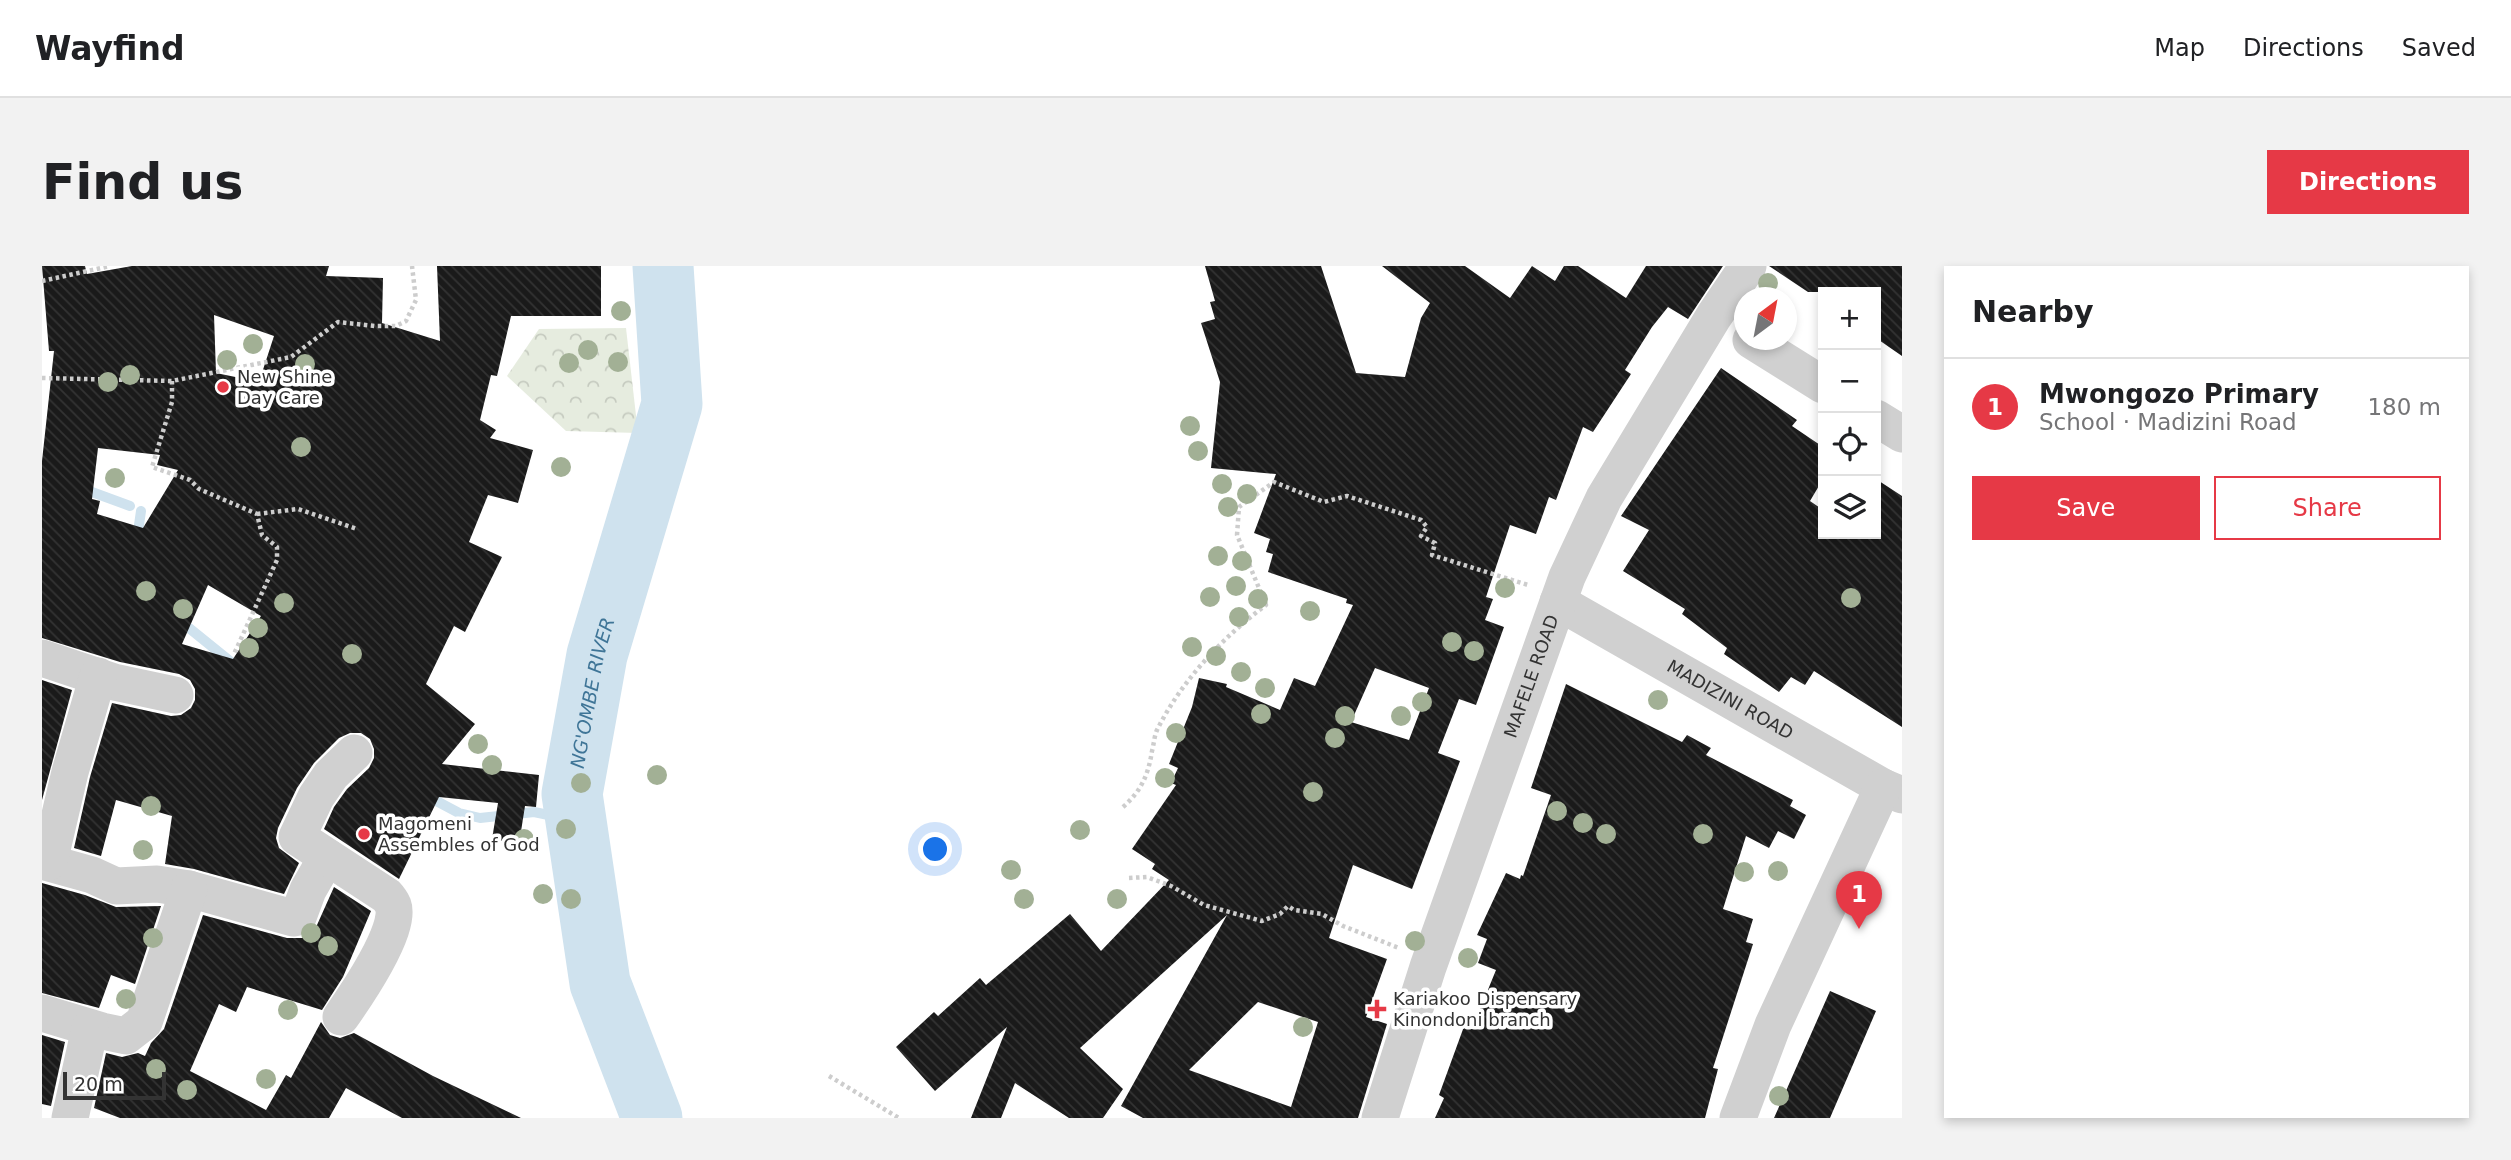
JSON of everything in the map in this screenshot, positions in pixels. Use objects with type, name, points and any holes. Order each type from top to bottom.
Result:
[{"type":"street","name":"MAFELE ROAD","points":[[1380,1118],[1427,967],[1562,590],[1604,498],[1714,316],[1748,266]]},
{"type":"street","points":[[1714,316],[1734,328]]},
{"type":"street","points":[[1767,350],[1818,381]]},
{"type":"street","points":[[1881,421],[1902,434]]},
{"type":"street","name":"MADIZINI ROAD","points":[[1562,590],[1892,791]]},
{"type":"street","points":[[42,658],[114,682],[175,695]]},
{"type":"street","points":[[98,676],[45,862],[92,875],[116,886],[157,884],[189,889],[293,918],[298,917],[308,890],[327,857]]},
{"type":"street","points":[[341,1017],[363,986],[383,948],[394,914],[393,904],[387,896],[297,838],[316,797],[331,775],[354,753]]},
{"type":"street","points":[[1738,1118],[1773,1025],[1892,791]]},
{"type":"street","points":[[42,1013],[126,1036],[144,1022],[189,889]]},
{"type":"street","points":[[70,1118],[90,1028]]},
{"type":"path","points":[[42,281],[110,266]]},
{"type":"path","points":[[42,378],[172,381],[292,357],[338,322],[396,326],[406,321],[416,300],[412,266]]},
{"type":"path","points":[[172,381],[172,402],[152,467],[190,480],[199,489],[257,513],[298,509],[357,529]]},
{"type":"path","points":[[1123,807],[1136,795],[1146,780],[1156,733],[1178,695],[1234,628],[1266,605],[1237,535],[1239,507],[1274,482],[1324,502],[1347,496],[1421,520],[1427,527],[1421,536],[1435,543],[1432,555],[1495,576],[1518,580],[1532,587],[1562,590]]},
{"type":"path","points":[[234,654],[277,560],[277,547],[262,536],[257,513]]},
{"type":"path","points":[[1129,878],[1147,877],[1171,886],[1204,905],[1262,922],[1280,914],[1288,906],[1294,910],[1322,914],[1393,947],[1411,950],[1427,967]]},
{"type":"path","points":[[829,1076],[899,1118]]},
{"type":"green space","points":[[626,328],[638,433],[566,431],[507,376],[539,329]]},
{"type":"building","points":[[42,266],[85,266],[87,274],[132,266],[329,266],[326,276],[383,278],[382,323],[440,341],[437,266],[601,266],[601,316],[511,316],[497,376],[491,375],[480,420],[496,430],[490,438],[533,450],[518,503],[488,495],[469,542],[502,557],[465,632],[454,626],[426,684],[475,724],[442,764],[539,775],[536,807],[525,806],[519,844],[492,839],[498,803],[439,797],[399,879],[324,829],[334,807],[347,789],[369,768],[374,758],[370,739],[361,733],[350,733],[339,738],[314,763],[297,788],[278,828],[276,838],[279,848],[299,863],[284,894],[194,869],[165,864],[172,816],[116,800],[101,856],[74,848],[90,777],[112,703],[171,716],[181,715],[191,708],[195,700],[195,689],[190,680],[179,674],[120,662],[42,638],[42,461],[54,351],[49,351]],"holes":[[[214,315],[274,336],[259,382],[216,373]],[[98,448],[160,455],[157,465],[178,470],[143,528],[97,514],[100,501],[92,499]],[[208,585],[261,616],[233,659],[182,644]]]},
{"type":"building","points":[[1205,266],[1321,266],[1356,373],[1405,377],[1421,318],[1430,303],[1382,266],[1465,266],[1510,298],[1532,266],[1555,281],[1564,266],[1578,266],[1626,298],[1646,266],[1723,266],[1688,319],[1668,307],[1652,327],[1625,370],[1631,374],[1593,432],[1583,427],[1556,500],[1549,497],[1536,534],[1510,525],[1486,597],[1493,599],[1485,620],[1504,627],[1476,705],[1459,699],[1438,753],[1460,761],[1412,889],[1353,865],[1329,938],[1387,959],[1366,1017],[1387,1024],[1358,1118],[1143,1118],[1121,1106],[1227,915],[1080,1048],[1123,1089],[1103,1118],[1069,1118],[1015,1083],[1001,1118],[971,1118],[1007,1027],[935,1091],[896,1047],[934,1012],[938,1016],[980,978],[986,985],[1070,914],[1101,951],[1169,880],[1152,869],[1155,864],[1132,849],[1176,785],[1171,783],[1178,768],[1169,764],[1192,707],[1199,678],[1227,684],[1226,687],[1280,710],[1294,678],[1315,686],[1353,605],[1346,603],[1347,599],[1268,572],[1273,554],[1266,552],[1270,539],[1254,533],[1276,474],[1211,468],[1220,382],[1201,323],[1215,319],[1210,302],[1215,301]],"holes":[[[1375,668],[1429,688],[1409,740],[1351,722]],[[1258,1002],[1318,1022],[1291,1107],[1189,1070]]]},
{"type":"building","points":[[1769,266],[1902,266],[1902,356],[1881,341],[1881,287],[1818,287],[1818,292],[1808,292]]},
{"type":"building","points":[[1721,368],[1797,420],[1792,426],[1818,444],[1818,487],[1810,501],[1818,507],[1818,539],[1881,539],[1881,482],[1902,496],[1902,727],[1814,671],[1805,685],[1791,677],[1779,692],[1724,654],[1727,648],[1682,614],[1685,609],[1623,571],[1649,530],[1621,516]]},
{"type":"building","points":[[42,680],[72,690],[42,800]]},
{"type":"building","points":[[1566,684],[1682,742],[1687,735],[1711,748],[1706,755],[1793,800],[1790,806],[1806,815],[1794,839],[1778,831],[1769,848],[1746,836],[1723,909],[1753,919],[1746,942],[1753,944],[1713,1068],[1718,1069],[1705,1118],[1435,1118],[1444,1098],[1439,1095],[1466,1021],[1474,1024],[1496,970],[1478,963],[1487,939],[1477,935],[1506,873],[1520,879],[1521,875],[1523,876],[1551,795],[1531,788]]},
{"type":"building","points":[[42,883],[116,907],[161,906],[135,984],[111,975],[99,1008],[42,993]]},
{"type":"building","points":[[334,887],[371,911],[343,977],[322,1010],[247,987],[236,1012],[219,1004],[190,1071],[266,1110],[286,1075],[291,1078],[321,1022],[330,1035],[340,1038],[354,1033],[433,1076],[521,1118],[402,1118],[346,1088],[329,1118],[120,1118],[94,1108],[106,1053],[122,1057],[138,1053],[145,1056],[151,1043],[164,1029],[203,915],[287,938],[302,938],[311,933],[317,925]]},
{"type":"building","points":[[1830,991],[1876,1011],[1830,1118],[1774,1118]]},
{"type":"building","points":[[42,1035],[65,1042],[51,1106],[42,1104]]},
{"type":"waterway","name":"NG'OMBE RIVER","points":[[652,1118],[600,983],[572,794],[597,655],[672,404],[663,266]]},
{"type":"waterway","points":[[81,488],[130,506]]},
{"type":"waterway","points":[[137,539],[141,511]]},
{"type":"waterway","points":[[189,628],[236,666]]},
{"type":"waterway","points":[[427,796],[459,813],[480,818],[534,812],[568,819],[597,817],[583,869]]},
{"type":"place","name":"New Shine Day Care","points":[[223,387]]},
{"type":"place","name":"Magomeni Assembles of God","points":[[364,834]]},
{"type":"place","name":"Mwongozo Primary","points":[[1859,929]]},
{"type":"place","name":"Kariakoo Dispensary Kinondoni branch","points":[[1377,1009]]}]
